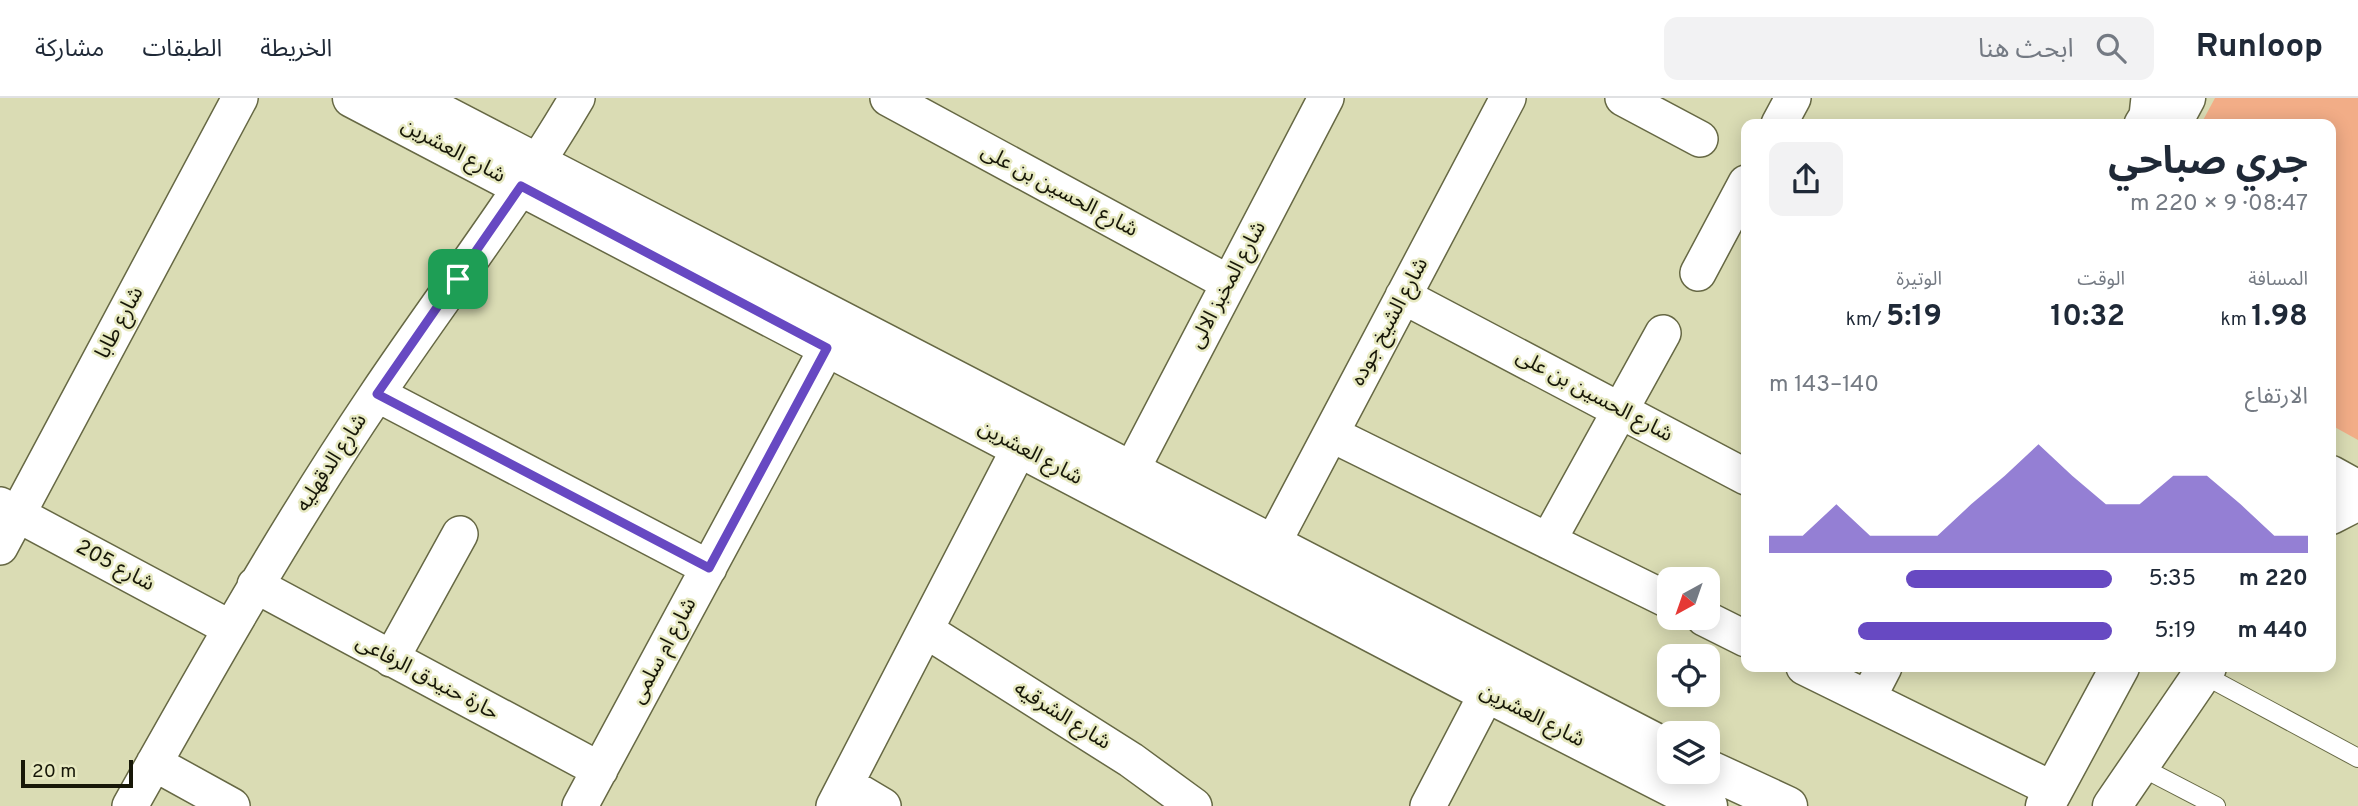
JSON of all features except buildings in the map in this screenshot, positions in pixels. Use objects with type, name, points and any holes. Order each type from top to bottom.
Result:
[{"type":"street","name":"شارع طابا","points":[[0,547],[9,510],[240,98]]},
{"type":"street","name":"شارع العشرين","points":[[352,98],[529,175],[1130,471],[1657,743]]},
{"type":"street","name":"شارع العشرين","points":[[412,98],[529,175],[827,348],[1708,806]]},
{"type":"street","name":"شارع الدقهليه","points":[[130,806],[255,586],[377,394],[529,175],[577,98]]},
{"type":"street","name":"شارع الحسين بن على","points":[[888,98],[1229,283]]},
{"type":"street","name":"شارع المخبز الالى","points":[[1130,471],[1326,98]]},
{"type":"street","name":"شارع الشيخ جوده","points":[[1272,545],[1508,98]]},
{"type":"street","points":[[1623,98],[1700,139]]},
{"type":"street","points":[[1782,119],[1793,98]]},
{"type":"street","points":[[2145,119],[2175,104]]},
{"type":"street","points":[[1698,273],[1741,192]]},
{"type":"street","name":"شارع الحسين بن على","points":[[1403,296],[1741,474]]},
{"type":"street","points":[[1548,541],[1663,333]]},
{"type":"street","name":"شارع ام سلمى","points":[[580,806],[827,348]]},
{"type":"street","points":[[377,394],[709,568]]},
{"type":"street","points":[[1331,433],[1657,595]]},
{"type":"street","points":[[883,806],[840,795],[1020,447]]},
{"type":"street","points":[[2336,478],[2358,490]]},
{"type":"street","points":[[2336,512],[2358,501]]},
{"type":"street","name":"شارع 205","points":[[9,510],[230,628]]},
{"type":"street","points":[[391,659],[460,534]]},
{"type":"street","name":"حارة حنيدق الرفاعى","points":[[255,586],[600,770]]},
{"type":"street","points":[[1720,626],[1741,636]]},
{"type":"street","name":"شارع الشرقيه","points":[[927,631],[1131,760],[1194,806]]},
{"type":"street","points":[[1814,672],[1868,698],[2050,798],[2117,672]]},
{"type":"street","points":[[1868,698],[1881,672]]},
{"type":"street","points":[[2112,806],[2197,672]]},
{"type":"street","points":[[1428,806],[1487,693]]},
{"type":"street","points":[[154,762],[232,806]]},
{"type":"street","points":[[1720,775],[1788,806]]},
{"type":"lane","points":[[2204,672],[2358,758]]},
{"type":"lane","points":[[2139,766],[2216,806]]},
{"type":"shaded area","points":[[2215,98],[2358,98],[2358,440],[2336,428],[2336,119],[2204,119]]},
{"type":"route","points":[[521,186],[827,348],[709,568],[377,394],[458,279],[521,186]]}]
